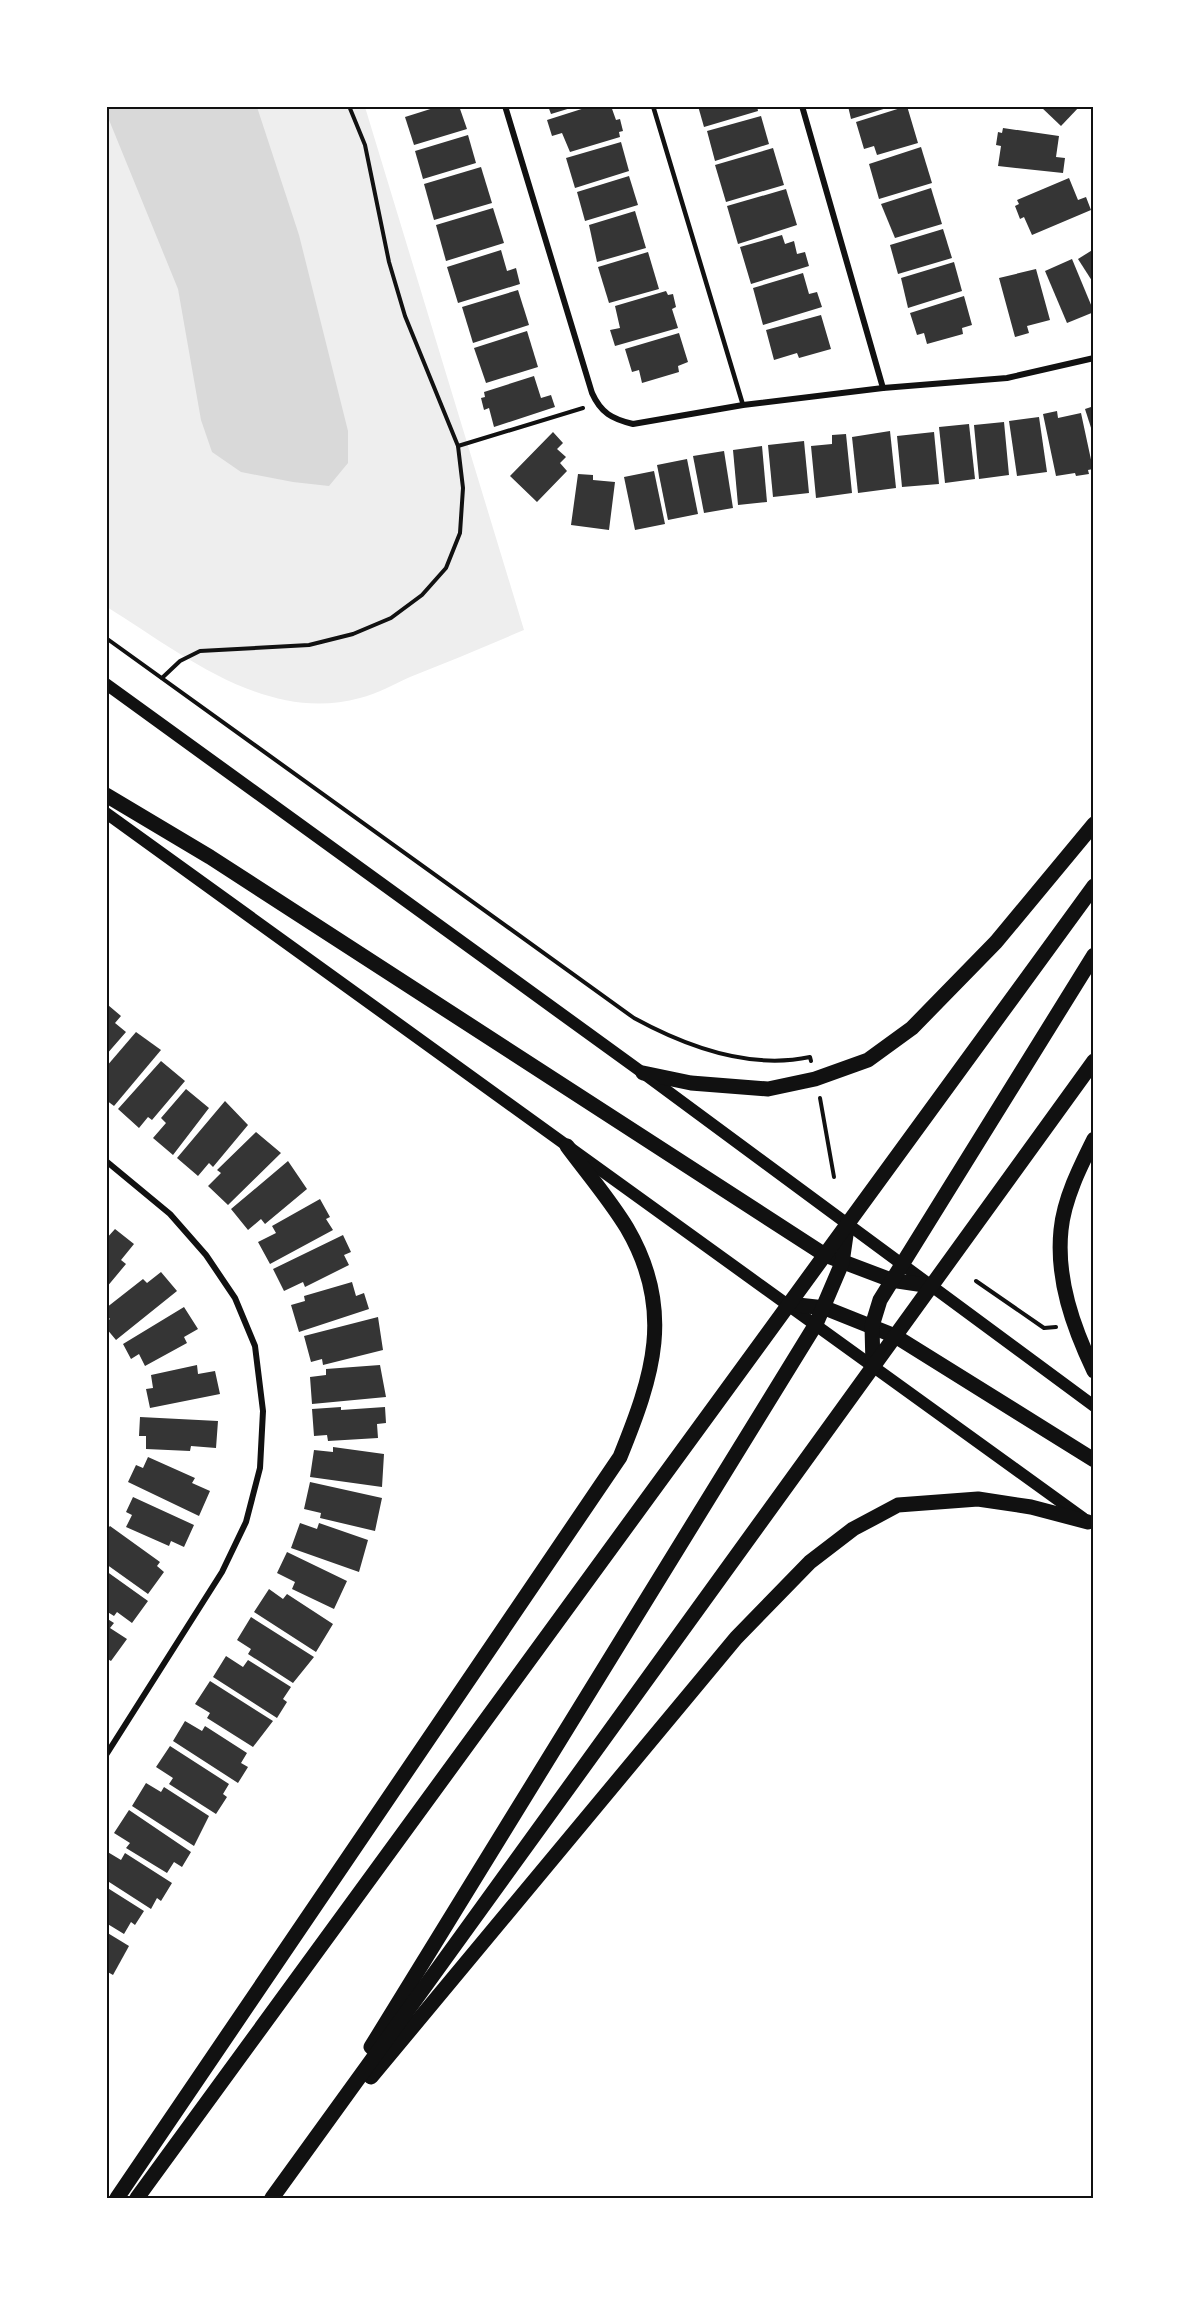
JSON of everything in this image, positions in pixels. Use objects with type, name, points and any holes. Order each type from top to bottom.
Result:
[{"type":"main road","points":[[106,684],[643,1073],[1094,1406]]},
{"type":"main road","points":[[106,795],[210,857],[825,1255],[891,1280],[931,1286]]},
{"type":"main road","points":[[106,813],[1091,1524]]},
{"type":"main road","points":[[643,1073],[691,1083],[768,1089],[815,1079],[868,1060],[912,1028],[996,942],[1094,824]]},
{"type":"main road","points":[[137,2199],[1094,886]]},
{"type":"main road","points":[[873,1366],[872,1326],[880,1300],[1094,954]]},
{"type":"main road","points":[[272,2199],[1094,1062]]},
{"type":"main road","points":[[1094,1139],[1075,1180],[1061,1229],[1063,1286],[1073,1322],[1094,1371]]},
{"type":"main road","points":[[117,2199],[620,1457],[645,1397],[655,1342],[654,1293],[627,1228],[567,1146]]},
{"type":"main road","points":[[338,2108],[393,2008],[514,1816],[816,1324],[825,1308],[842,1263],[848,1224]]},
{"type":"main road","points":[[789,1304],[825,1308],[895,1336],[1094,1460]]},
{"type":"main road","points":[[285,2181],[736,1638],[810,1562],[853,1529],[898,1504],[978,1499],[1031,1507],[1091,1524]]},
{"type":"street","points":[[505,106],[597,404],[616,420],[633,424],[742,405],[883,388],[1007,378],[1094,358]]},
{"type":"street","points":[[802,106],[883,388]]},
{"type":"street","points":[[106,1161],[170,1214],[206,1255],[235,1298],[255,1346],[263,1411],[260,1468],[246,1522],[222,1572],[106,1755]]},
{"type":"lane","points":[[653,106],[742,405]]},
{"type":"path","points":[[162,678],[180,661],[200,651],[309,645],[353,634],[391,618],[422,595],[446,568],[460,533],[463,488],[458,446],[405,316],[389,262],[365,145],[349,106]]},
{"type":"path","points":[[458,446],[597,404]]},
{"type":"path","points":[[106,638],[634,1018],[666,1035],[744,1060],[787,1062],[810,1057],[812,1064]]},
{"type":"path","points":[[819,1094],[834,1177]]},
{"type":"path","points":[[976,1281],[1044,1328],[1057,1326]]},
{"type":"shaded area","points":[[106,107],[365,107],[524,630],[373,694],[325,703],[291,701],[258,693],[226,679],[195,663],[107,607]]},
{"type":"shaded area","points":[[106,107],[257,107],[299,235],[348,431],[348,463],[329,486],[241,472],[212,452],[201,420],[178,289],[107,115]]},
{"type":"building","points":[[440,106],[459,106],[467,129],[414,145],[405,117]]},
{"type":"building","points":[[548,106],[574,106],[574,107],[551,114]]},
{"type":"building","points":[[591,106],[611,106],[616,120],[620,119],[623,131],[619,132],[620,137],[570,152],[562,133],[552,136],[547,120]]},
{"type":"building","points":[[698,106],[757,106],[758,111],[704,127]]},
{"type":"building","points":[[848,106],[890,106],[890,107],[851,119]]},
{"type":"building","points":[[907,106],[918,143],[877,155],[874,146],[864,149],[856,122]]},
{"type":"building","points":[[1040,106],[1080,106],[1061,126]]},
{"type":"building","points":[[761,116],[769,144],[715,161],[707,131]]},
{"type":"building","points":[[1003,128],[1059,136],[1056,157],[1065,158],[1063,173],[998,166],[1001,146],[996,145],[998,132],[1002,133]]},
{"type":"building","points":[[468,135],[476,163],[423,179],[415,151]]},
{"type":"building","points":[[621,142],[629,171],[575,188],[566,158]]},
{"type":"building","points":[[921,147],[932,183],[879,199],[869,164]]},
{"type":"building","points":[[773,148],[784,185],[726,202],[715,165]]},
{"type":"building","points":[[481,167],[492,203],[434,220],[424,184]]},
{"type":"building","points":[[629,176],[638,205],[585,221],[577,192]]},
{"type":"building","points":[[1069,178],[1078,200],[1086,197],[1091,210],[1032,235],[1024,217],[1020,219],[1015,206],[1019,204],[1017,200]]},
{"type":"building","points":[[931,188],[942,224],[895,238],[881,204]]},
{"type":"building","points":[[786,189],[797,225],[738,244],[727,206]]},
{"type":"building","points":[[493,208],[504,243],[446,261],[436,225]]},
{"type":"building","points":[[635,211],[646,248],[597,262],[589,225]]},
{"type":"building","points":[[943,229],[952,258],[898,274],[890,245]]},
{"type":"building","points":[[782,235],[785,244],[794,241],[797,254],[805,252],[809,266],[751,284],[740,247]]},
{"type":"building","points":[[1094,249],[1094,284],[1078,259]]},
{"type":"building","points":[[501,250],[507,271],[516,268],[520,284],[458,303],[447,267]]},
{"type":"building","points":[[648,252],[659,289],[609,303],[598,267]]},
{"type":"building","points":[[1072,259],[1094,312],[1067,323],[1045,271]]},
{"type":"building","points":[[954,262],[962,291],[908,308],[901,278]]},
{"type":"building","points":[[1036,269],[1050,320],[1027,326],[1029,333],[1015,337],[999,278]]},
{"type":"building","points":[[803,273],[809,294],[817,292],[822,307],[763,325],[753,288]]},
{"type":"building","points":[[518,290],[529,325],[473,343],[462,307]]},
{"type":"building","points":[[666,291],[668,295],[673,294],[676,307],[672,309],[678,328],[615,346],[610,330],[620,328],[615,306]]},
{"type":"building","points":[[964,296],[972,325],[962,328],[963,334],[927,344],[924,333],[917,335],[910,313]]},
{"type":"building","points":[[821,315],[831,349],[799,358],[797,353],[774,360],[766,330]]},
{"type":"building","points":[[527,331],[538,367],[486,383],[474,348]]},
{"type":"building","points":[[679,333],[688,362],[678,366],[679,372],[642,383],[639,370],[632,372],[625,349]]},
{"type":"building","points":[[534,376],[541,398],[551,395],[555,407],[494,427],[489,408],[484,410],[481,398],[485,397],[484,392]]},
{"type":"building","points":[[1094,406],[1094,434],[1093,434],[1085,409]]},
{"type":"building","points":[[1057,411],[1058,418],[1081,413],[1093,469],[1088,470],[1089,474],[1076,476],[1075,473],[1056,476],[1043,414]]},
{"type":"building","points":[[1039,417],[1047,472],[1017,476],[1009,421]]},
{"type":"building","points":[[1004,422],[1009,475],[979,479],[974,425]]},
{"type":"building","points":[[969,424],[975,479],[945,483],[939,427]]},
{"type":"building","points":[[890,431],[896,488],[858,493],[852,437]]},
{"type":"building","points":[[553,432],[563,443],[557,449],[566,457],[560,463],[567,471],[537,502],[510,476]]},
{"type":"building","points":[[934,432],[939,484],[902,487],[897,436]]},
{"type":"building","points":[[846,434],[852,493],[816,498],[811,446],[832,444],[832,435]]},
{"type":"building","points":[[804,441],[809,493],[773,497],[768,445]]},
{"type":"building","points":[[762,446],[767,502],[738,505],[733,450]]},
{"type":"building","points":[[724,451],[733,508],[704,513],[693,456]]},
{"type":"building","points":[[687,459],[698,514],[668,520],[657,465]]},
{"type":"building","points":[[654,471],[665,524],[635,530],[624,477]]},
{"type":"building","points":[[578,474],[593,475],[593,480],[615,482],[609,530],[571,525]]},
{"type":"building","points":[[108,1005],[121,1016],[115,1023],[126,1032],[106,1055]]},
{"type":"building","points":[[136,1032],[161,1050],[114,1106],[106,1100],[106,1067]]},
{"type":"building","points":[[161,1061],[185,1081],[152,1120],[148,1117],[139,1128],[118,1109]]},
{"type":"building","points":[[186,1089],[209,1108],[173,1155],[153,1138],[166,1123],[161,1118]]},
{"type":"building","points":[[225,1101],[248,1125],[213,1167],[209,1163],[198,1176],[177,1158]]},
{"type":"building","points":[[256,1132],[281,1153],[228,1205],[208,1186],[221,1173],[217,1170]]},
{"type":"building","points":[[288,1161],[307,1189],[265,1224],[261,1219],[248,1230],[231,1209]]},
{"type":"building","points":[[320,1199],[330,1217],[326,1219],[333,1230],[270,1264],[258,1242],[276,1233],[272,1226]]},
{"type":"building","points":[[115,1229],[134,1244],[121,1260],[126,1264],[106,1288],[106,1239]]},
{"type":"building","points":[[343,1235],[351,1252],[344,1255],[349,1265],[305,1287],[303,1282],[284,1291],[273,1269]]},
{"type":"building","points":[[161,1272],[177,1291],[116,1340],[106,1328],[106,1322],[110,1319],[106,1315],[106,1308],[143,1279],[147,1283]]},
{"type":"building","points":[[352,1282],[356,1296],[364,1293],[369,1309],[299,1332],[291,1305],[305,1301],[304,1296]]},
{"type":"building","points":[[184,1307],[198,1329],[184,1337],[187,1343],[145,1366],[139,1354],[131,1359],[123,1344]]},
{"type":"building","points":[[378,1317],[383,1350],[323,1365],[322,1359],[311,1362],[304,1336]]},
{"type":"building","points":[[197,1365],[198,1374],[215,1371],[220,1394],[150,1408],[146,1389],[153,1388],[151,1375]]},
{"type":"building","points":[[380,1365],[386,1397],[312,1404],[310,1377],[326,1375],[326,1369]]},
{"type":"building","points":[[341,1407],[341,1410],[385,1407],[386,1423],[377,1424],[378,1438],[328,1441],[327,1435],[314,1436],[312,1409]]},
{"type":"building","points":[[140,1417],[218,1421],[216,1448],[191,1446],[190,1451],[146,1449],[146,1436],[139,1436]]},
{"type":"building","points":[[333,1447],[384,1454],[382,1487],[310,1477],[314,1450],[333,1452]]},
{"type":"building","points":[[148,1457],[195,1478],[192,1483],[210,1491],[199,1516],[128,1482],[136,1465],[143,1468]]},
{"type":"building","points":[[310,1482],[382,1498],[375,1531],[320,1518],[321,1513],[304,1509]]},
{"type":"building","points":[[133,1497],[194,1525],[184,1547],[171,1541],[169,1546],[126,1527],[132,1515],[126,1512]]},
{"type":"building","points":[[300,1523],[317,1529],[319,1523],[368,1540],[359,1572],[291,1548]]},
{"type":"building","points":[[110,1526],[160,1562],[157,1566],[164,1572],[148,1594],[106,1564],[106,1530]]},
{"type":"building","points":[[287,1552],[347,1581],[334,1609],[292,1589],[295,1582],[277,1573]]},
{"type":"building","points":[[106,1571],[148,1601],[132,1623],[117,1612],[114,1616],[106,1611]]},
{"type":"building","points":[[269,1589],[283,1599],[287,1594],[333,1624],[316,1652],[254,1612]]},
{"type":"building","points":[[251,1617],[314,1657],[293,1683],[248,1654],[251,1649],[237,1640]]},
{"type":"building","points":[[106,1618],[114,1623],[110,1628],[127,1639],[111,1661],[106,1658]]},
{"type":"building","points":[[226,1656],[243,1667],[248,1660],[291,1687],[283,1699],[287,1702],[277,1718],[213,1677]]},
{"type":"building","points":[[210,1681],[273,1721],[253,1747],[207,1718],[210,1713],[195,1704]]},
{"type":"building","points":[[185,1721],[202,1731],[205,1726],[247,1753],[241,1763],[248,1767],[238,1783],[173,1741]]},
{"type":"building","points":[[170,1746],[229,1784],[223,1794],[227,1797],[216,1814],[169,1784],[173,1778],[156,1767]]},
{"type":"building","points":[[146,1783],[161,1792],[164,1787],[209,1816],[194,1846],[132,1806]]},
{"type":"building","points":[[129,1810],[191,1852],[182,1867],[174,1862],[167,1873],[126,1848],[130,1843],[114,1833]]},
{"type":"building","points":[[106,1851],[121,1860],[125,1853],[172,1883],[161,1901],[157,1898],[151,1909],[106,1880]]},
{"type":"building","points":[[106,1887],[144,1911],[135,1925],[131,1922],[124,1934],[106,1923]]},
{"type":"building","points":[[106,1932],[129,1946],[113,1975],[106,1971]]}]
